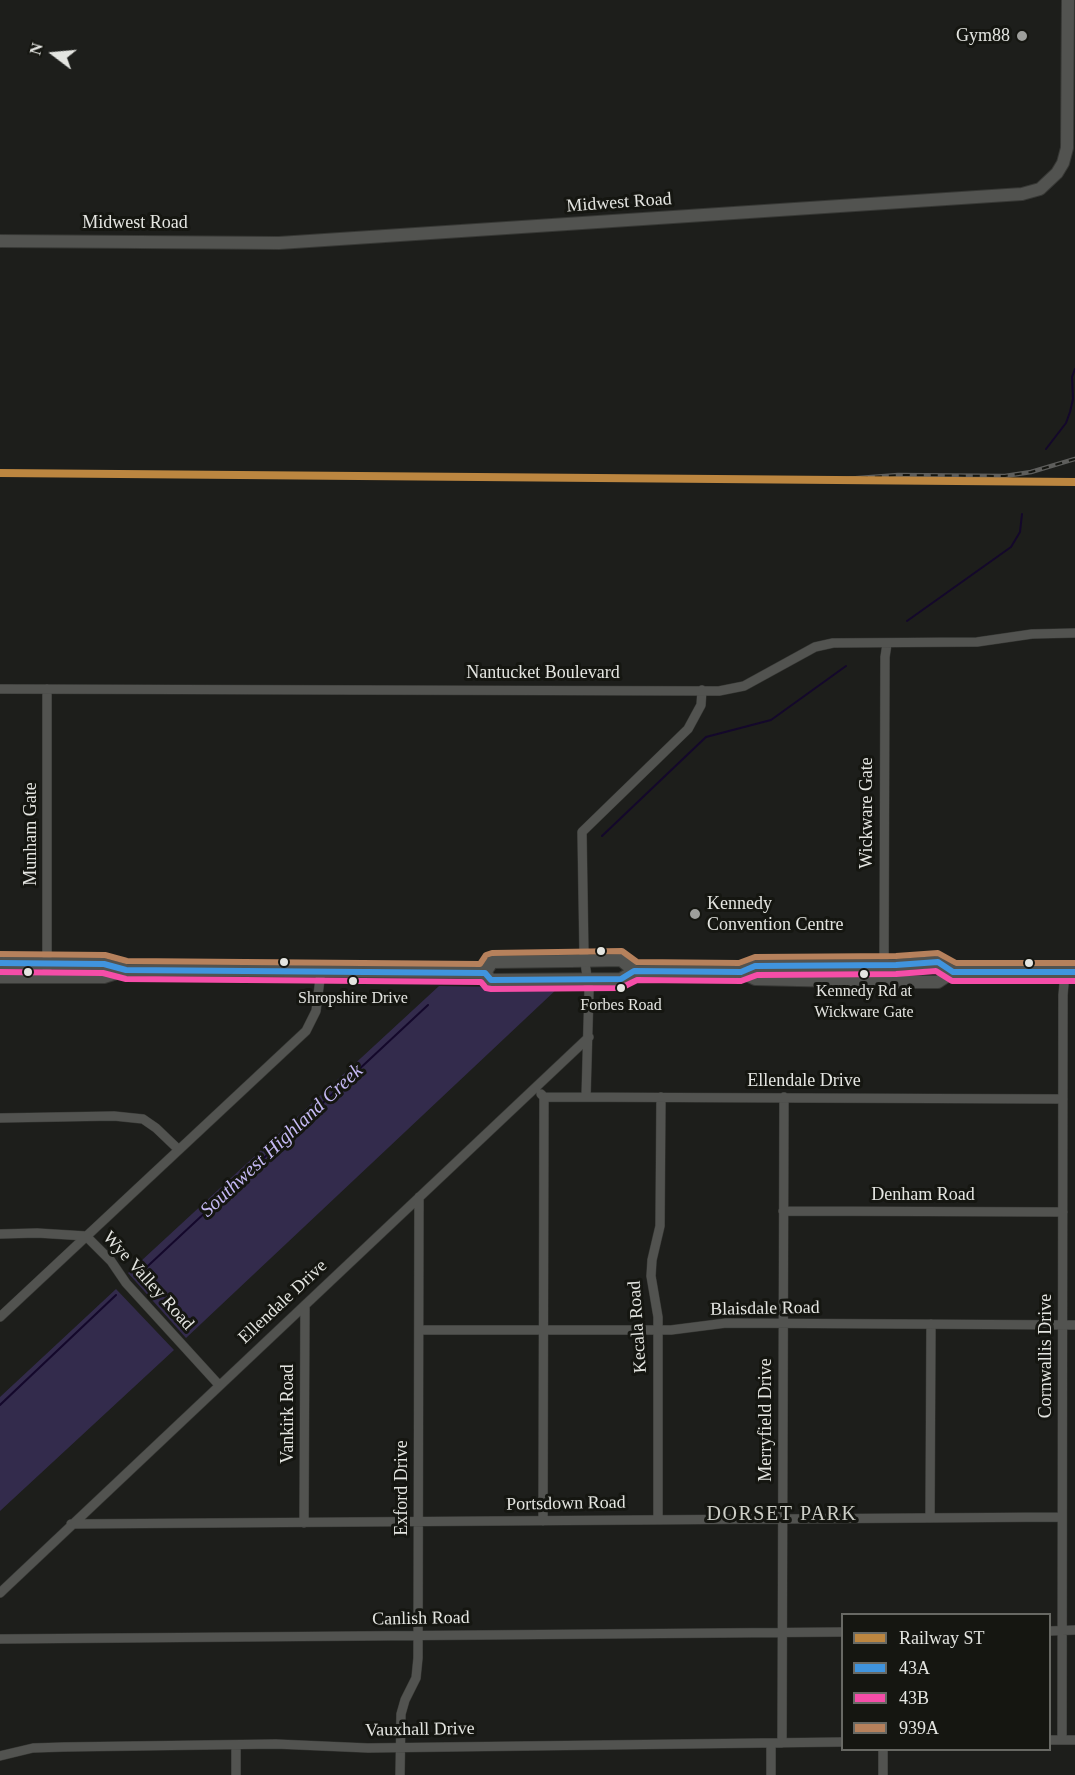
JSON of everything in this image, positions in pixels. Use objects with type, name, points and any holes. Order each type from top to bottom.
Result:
[{"type":"main road","name":"Midwest Road","points":[[0,241],[279,243],[465,233],[573,223],[1022,194],[1040,189],[1057,173],[1063,163],[1067,148],[1068,0]]},
{"type":"main road","points":[[485,973],[492,962],[621,960],[634,970]]},
{"type":"main road","points":[[0,963],[104,964],[126,970],[485,973],[491,980],[621,979],[634,970],[741,972],[755,966],[884,965],[938,962],[953,972],[1070,972]]},
{"type":"main road","name":"Wickware Gate","points":[[884,965],[884,982]]},
{"type":"main road","points":[[0,977],[104,977],[126,970]]},
{"type":"main road","points":[[741,972],[755,979],[884,982],[938,982],[953,972]]},
{"type":"street","name":"Nantucket Boulevard","points":[[0,689],[719,691],[744,686],[815,647],[833,643],[977,642],[1032,634],[1075,633]]},
{"type":"street","name":"Wickware Gate","points":[[884,965],[885,657],[887,644]]},
{"type":"street","name":"Munham Gate","points":[[47,689],[48,978]]},
{"type":"street","points":[[586,1097],[589,1037],[582,832],[688,729],[701,705],[702,690]]},
{"type":"street","points":[[0,1317],[306,1031],[316,1011],[321,971]]},
{"type":"street","name":"Cornwallis Drive","points":[[1062,1740],[1063,994],[1070,972]]},
{"type":"street","name":"Ellendale Drive","points":[[0,1593],[589,1037]]},
{"type":"street","points":[[535,1088],[544,1097],[543,1521]]},
{"type":"street","name":"Ellendale Drive","points":[[544,1097],[1063,1099]]},
{"type":"street","name":"Kecala Road","points":[[658,1520],[658,1317],[651,1276],[652,1260],[660,1235],[661,1097]]},
{"type":"street","name":"Merryfield Drive","points":[[782,1743],[784,1097]]},
{"type":"street","points":[[0,1118],[114,1116],[143,1119],[178,1149]]},
{"type":"street","name":"Exford Drive","points":[[400,1775],[400,1723],[403,1707],[418,1671],[419,1197]]},
{"type":"street","name":"Denham Road","points":[[783,1211],[1063,1212]]},
{"type":"street","name":"Wye Valley Road","points":[[0,1234],[37,1233],[86,1236],[111,1261],[126,1283],[219,1385]]},
{"type":"street","name":"Vankirk Road","points":[[304,1523],[305,1305]]},
{"type":"street","name":"Blaisdale Road","points":[[419,1330],[658,1330],[719,1323],[1075,1325]]},
{"type":"street","points":[[930,1517],[931,1324]]},
{"type":"street","name":"Portsdown Road","points":[[71,1524],[1061,1516]]},
{"type":"street","points":[[1051,1630],[1075,1630]]},
{"type":"street","name":"Canlish Road","points":[[0,1639],[841,1632]]},
{"type":"street","points":[[1051,1740],[1075,1740]]},
{"type":"street","name":"Vauxhall Drive","points":[[0,1756],[33,1748],[841,1742]]},
{"type":"street","points":[[771,1743],[771,1775]]},
{"type":"street","points":[[236,1745],[236,1775]]},
{"type":"street","points":[[883,1751],[883,1775]]},
{"type":"shaded area","points":[[439,986],[558,988],[186,1338],[128,1273]]},
{"type":"shaded area","points":[[116,1289],[174,1350],[0,1511],[0,1397]]},
{"type":"waterway","name":"Southwest Highland Creek","points":[[1046,449],[1066,423],[1070,412],[1073,399],[1072,377],[1075,369]]},
{"type":"waterway","name":"Southwest Highland Creek","points":[[907,621],[1011,547],[1020,532],[1022,514]]},
{"type":"waterway","name":"Southwest Highland Creek","points":[[602,836],[706,737],[771,720],[846,666]]},
{"type":"waterway","name":"Southwest Highland Creek","points":[[136,1277],[428,1005]]},
{"type":"waterway","name":"Southwest Highland Creek","points":[[0,1405],[116,1295]]},
{"type":"railway","points":[[819,481],[898,475],[1005,476],[1031,472],[1075,459]]},
{"type":"rail line","name":"ST","points":[[0,473],[1075,482]]},
{"type":"transit line","name":"939A","points":[[0,954],[105,955],[127,961],[480,964],[486,955],[492,953],[622,951],[637,962],[739,963],[755,957],[896,956],[938,953],[956,963],[1075,963]]},
{"type":"transit line","name":"43A","points":[[0,963],[104,964],[126,970],[485,973],[491,980],[621,979],[634,971],[741,972],[755,966],[896,965],[938,962],[953,972],[1075,972]]},
{"type":"transit line","name":"43B","points":[[0,972],[103,973],[126,979],[481,982],[486,988],[491,989],[621,988],[637,980],[741,981],[757,975],[896,974],[936,971],[952,981],[1075,981]]},
{"type":"place","name":"Gym88","points":[[1022,36]]},
{"type":"place","name":"Kennedy Convention Centre","points":[[695,914]]},
{"type":"place","name":"Kennedy Rd at Wickware Gate","points":[[864,974]]},
{"type":"place","name":"Shropshire Drive","points":[[353,981]]},
{"type":"place","name":"Forbes Road","points":[[621,988]]},
{"type":"district","name":"DORSET PARK","points":[[782,1515]]}]
